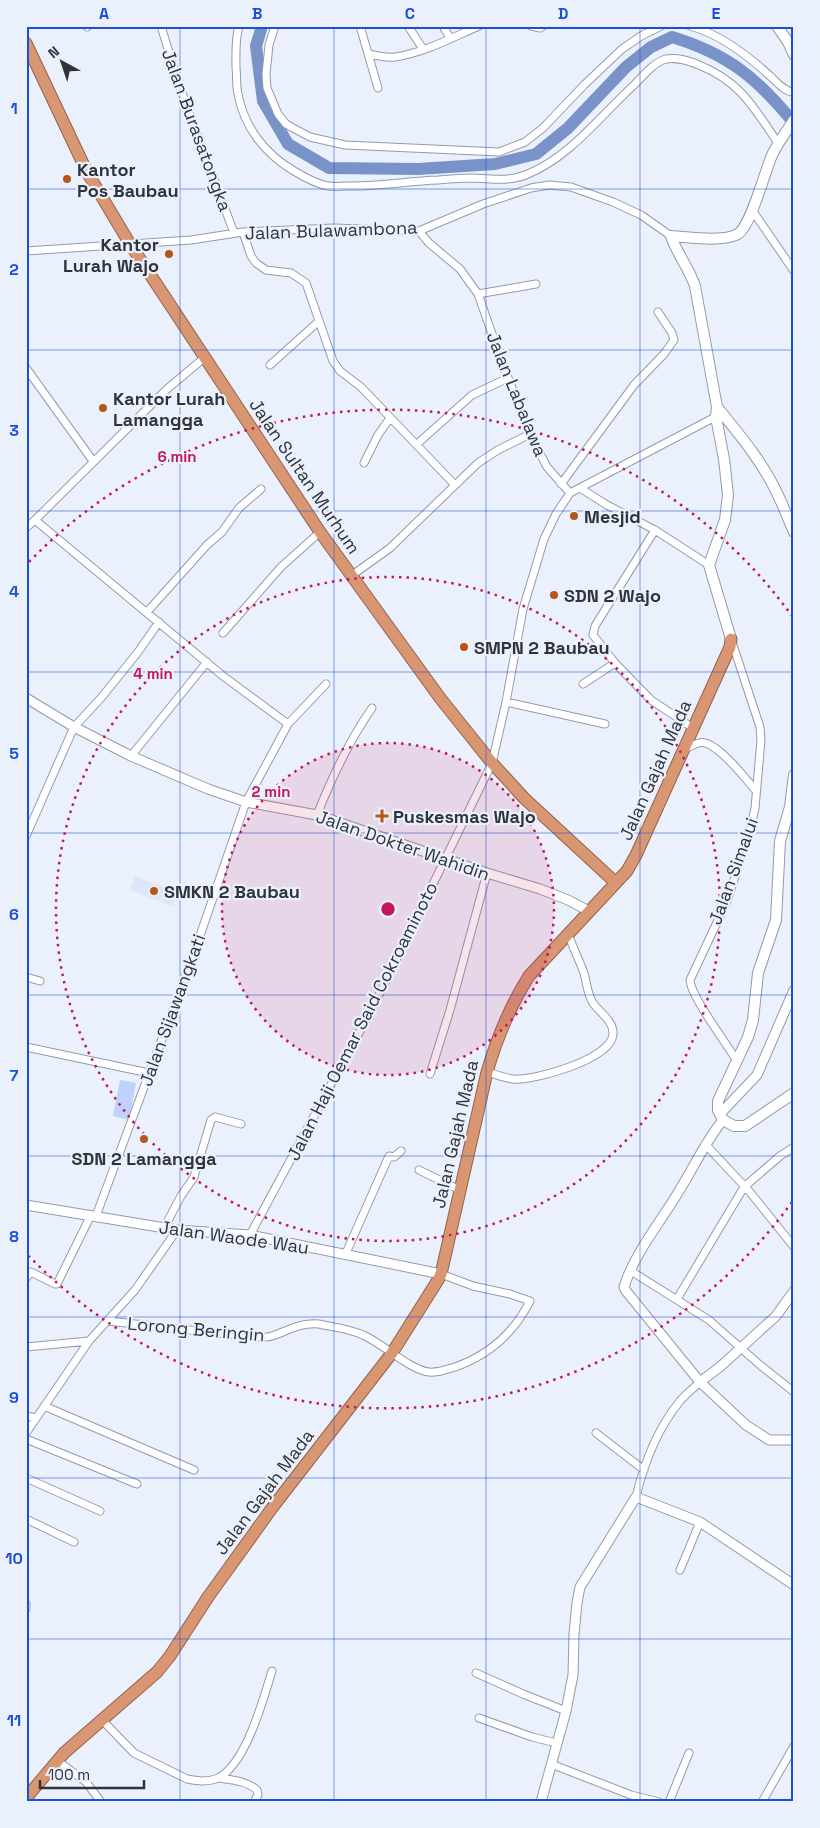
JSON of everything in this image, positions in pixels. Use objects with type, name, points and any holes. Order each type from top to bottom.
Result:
[{"type":"highway","name":"Jalan Sultan Murhum","points":[[26,43],[87,172],[130,244],[320,532],[440,698],[492,763],[524,798],[616,883]]},
{"type":"highway","name":"Jalan Gajah Mada","points":[[26,1798],[58,1761],[157,1672],[170,1656],[208,1597],[272,1508],[392,1353],[441,1274],[487,1072],[495,1045],[519,992],[529,976],[627,871],[730,647],[730,639]]},
{"type":"main road","points":[[777,26],[794,55]]},
{"type":"main road","points":[[730,639],[709,565],[725,520],[728,495],[718,413],[695,286],[676,251],[671,236],[722,238],[740,234],[752,210],[769,162],[778,143],[791,124]]},
{"type":"main road","points":[[718,413],[742,437],[760,464],[777,492],[794,532]]},
{"type":"main road","points":[[794,775],[790,807],[780,841],[776,920],[758,973],[753,1020],[748,1037],[718,1101],[718,1110],[722,1117],[734,1126],[745,1126],[794,1093]]},
{"type":"street","name":"Jalan Burasatongka","points":[[161,26],[179,85],[234,233]]},
{"type":"street","points":[[239,26],[236,59],[238,94],[246,121],[263,148],[283,165],[306,178],[328,186],[374,187],[418,181],[470,178],[501,180],[526,175],[547,165],[577,141],[650,70],[667,59],[687,61],[726,79],[750,101],[778,143]]},
{"type":"street","points":[[275,26],[269,45],[266,74],[267,88],[278,114],[286,124],[293,128],[310,137],[346,145],[499,152],[525,142],[543,128],[622,49],[641,36],[661,26]]},
{"type":"street","points":[[360,26],[378,88]]},
{"type":"street","points":[[408,26],[423,49]]},
{"type":"street","points":[[444,26],[450,38]]},
{"type":"street","points":[[368,54],[385,57],[397,56],[423,49],[479,26]]},
{"type":"street","points":[[531,26],[535,28],[543,26]]},
{"type":"street","points":[[690,26],[704,30],[752,59],[786,90],[794,92]]},
{"type":"street","name":"Jalan Bulawambona","points":[[26,251],[191,240],[243,232],[334,228],[419,231],[484,204],[531,188],[550,185],[572,187],[613,202],[641,215],[671,236]]},
{"type":"street","points":[[752,210],[794,271]]},
{"type":"street","name":"Jalan Labalawa","points":[[419,231],[460,269],[478,294],[530,434],[547,467],[570,493]]},
{"type":"street","points":[[243,232],[251,256],[256,263],[266,270],[291,273],[306,283],[333,361],[340,371],[361,387],[455,484]]},
{"type":"street","points":[[478,294],[536,284]]},
{"type":"street","points":[[561,484],[634,384],[664,354],[674,340],[672,333],[658,312]]},
{"type":"street","points":[[270,365],[318,321]]},
{"type":"street","points":[[26,528],[167,389],[204,358]]},
{"type":"street","points":[[26,368],[93,461]]},
{"type":"street","points":[[417,444],[472,395],[508,378]]},
{"type":"street","points":[[570,493],[718,413]]},
{"type":"street","points":[[364,463],[378,435],[390,418]]},
{"type":"street","points":[[351,576],[390,548],[478,463],[530,434]]},
{"type":"street","points":[[580,488],[607,505],[655,530],[709,565]]},
{"type":"street","points":[[147,612],[207,545],[222,532],[239,508],[261,489]]},
{"type":"street","name":"Jalan Haji Oemar Said Cokroaminoto","points":[[250,1235],[374,1006],[492,763],[506,702],[523,609],[544,539],[556,514],[570,493]]},
{"type":"street","points":[[35,520],[208,662],[288,724]]},
{"type":"street","points":[[655,530],[593,630],[593,635],[615,662],[651,700],[693,728]]},
{"type":"street","points":[[223,633],[281,567],[320,532]]},
{"type":"street","points":[[26,836],[74,727],[138,652],[159,622]]},
{"type":"street","name":"Jalan Simalui","points":[[730,639],[760,727],[761,740],[755,808],[751,827],[727,901],[690,980],[690,986],[737,1061]]},
{"type":"street","points":[[131,756],[208,662]]},
{"type":"street","points":[[583,684],[615,662]]},
{"type":"street","name":"Jalan Sijawangkati","points":[[26,1278],[30,1272],[57,1284],[93,1216],[194,953],[246,802],[288,724],[326,684]]},
{"type":"street","name":"Jalan Dokter Wahidin","points":[[26,698],[74,727],[131,756],[208,788],[246,802],[317,815],[486,874],[547,892],[589,911]]},
{"type":"street","points":[[506,702],[604,724]]},
{"type":"street","points":[[317,815],[331,781],[356,731],[372,708]]},
{"type":"street","points":[[683,750],[702,742],[710,745],[735,766],[756,791]]},
{"type":"street","points":[[430,1074],[450,1010],[486,874]]},
{"type":"street","points":[[487,1072],[513,1079],[556,1072],[592,1058],[611,1042],[614,1036],[613,1030],[610,1023],[592,1001],[584,974],[568,934]]},
{"type":"street","points":[[26,977],[40,981]]},
{"type":"street","points":[[794,990],[757,1075],[722,1117],[705,1144],[679,1192],[641,1250],[624,1287],[700,1382],[746,1425],[764,1438],[794,1440]]},
{"type":"street","points":[[26,1047],[149,1072]]},
{"type":"street","points":[[164,1228],[181,1196],[194,1177],[213,1118],[241,1124]]},
{"type":"street","points":[[705,1144],[794,1246]]},
{"type":"street","points":[[677,1299],[744,1188],[780,1156],[794,1147]]},
{"type":"street","points":[[346,1253],[389,1156],[394,1157],[401,1151]]},
{"type":"street","points":[[420,1170],[460,1190]]},
{"type":"street","name":"Jalan Waode Wau","points":[[26,1205],[177,1230],[250,1235],[346,1253],[441,1274]]},
{"type":"street","points":[[26,1433],[88,1341],[135,1290],[177,1230]]},
{"type":"street","points":[[631,1271],[714,1323],[794,1392]]},
{"type":"street","name":"Lorong Beringin","points":[[108,1321],[253,1337],[270,1337],[296,1325],[310,1324],[350,1331],[370,1338],[392,1353],[429,1372],[448,1369],[472,1361],[490,1350],[510,1333],[524,1314],[530,1301],[510,1294],[473,1286],[441,1274]]},
{"type":"street","points":[[541,1802],[566,1711],[573,1675],[576,1603],[580,1587],[636,1497],[644,1470],[667,1419],[691,1389],[776,1316],[794,1290]]},
{"type":"street","points":[[26,1347],[88,1341]]},
{"type":"street","points":[[44,1406],[194,1470]]},
{"type":"street","points":[[26,1416],[36,1418]]},
{"type":"street","points":[[596,1432],[644,1470]]},
{"type":"street","points":[[26,1439],[137,1484]]},
{"type":"street","points":[[26,1478],[100,1511]]},
{"type":"street","points":[[636,1497],[700,1522],[794,1585]]},
{"type":"street","points":[[26,1519],[74,1542]]},
{"type":"street","points":[[680,1570],[700,1522]]},
{"type":"street","points":[[26,1604],[26,1609]]},
{"type":"street","points":[[218,1778],[230,1768],[247,1742],[262,1704],[272,1671]]},
{"type":"street","points":[[476,1673],[566,1711]]},
{"type":"street","points":[[479,1718],[532,1737],[556,1743]]},
{"type":"street","points":[[102,1720],[134,1753],[187,1779],[195,1781],[218,1778],[253,1786],[257,1790],[258,1795],[254,1802]]},
{"type":"street","points":[[762,1802],[791,1758],[794,1746]]},
{"type":"street","points":[[669,1802],[688,1753]]},
{"type":"street","points":[[58,1761],[86,1782],[101,1802]]},
{"type":"street","points":[[551,1764],[631,1795],[659,1802]]},
{"type":"shaded area","name":"SMKN 2 Baubau","points":[[135,876],[178,892],[172,906],[130,890]]},
{"type":"shaded area","points":[[120,1080],[136,1083],[129,1120],[113,1116]]},
{"type":"waterway","points":[[262,26],[256,46],[263,101],[288,144],[329,168],[418,169],[495,164],[536,154],[568,128],[626,67],[651,47],[672,37],[709,51],[740,70],[754,80],[794,123]]},
{"type":"place","name":"Kantor Pos Baubau","points":[[67,179]]},
{"type":"place","name":"Kantor Lurah Wajo","points":[[169,254]]},
{"type":"place","name":"Kantor Lurah Lamangga","points":[[103,408]]},
{"type":"place","name":"Mesjid","points":[[574,516]]},
{"type":"place","name":"SDN 2 Wajo","points":[[554,595]]},
{"type":"place","name":"SMPN 2 Baubau","points":[[464,647]]},
{"type":"place","name":"Puskesmas Wajo","points":[[382,816]]},
{"type":"place","name":"SMKN 2 Baubau","points":[[154,891]]},
{"type":"place","name":"SDN 2 Lamangga","points":[[144,1139]]}]
